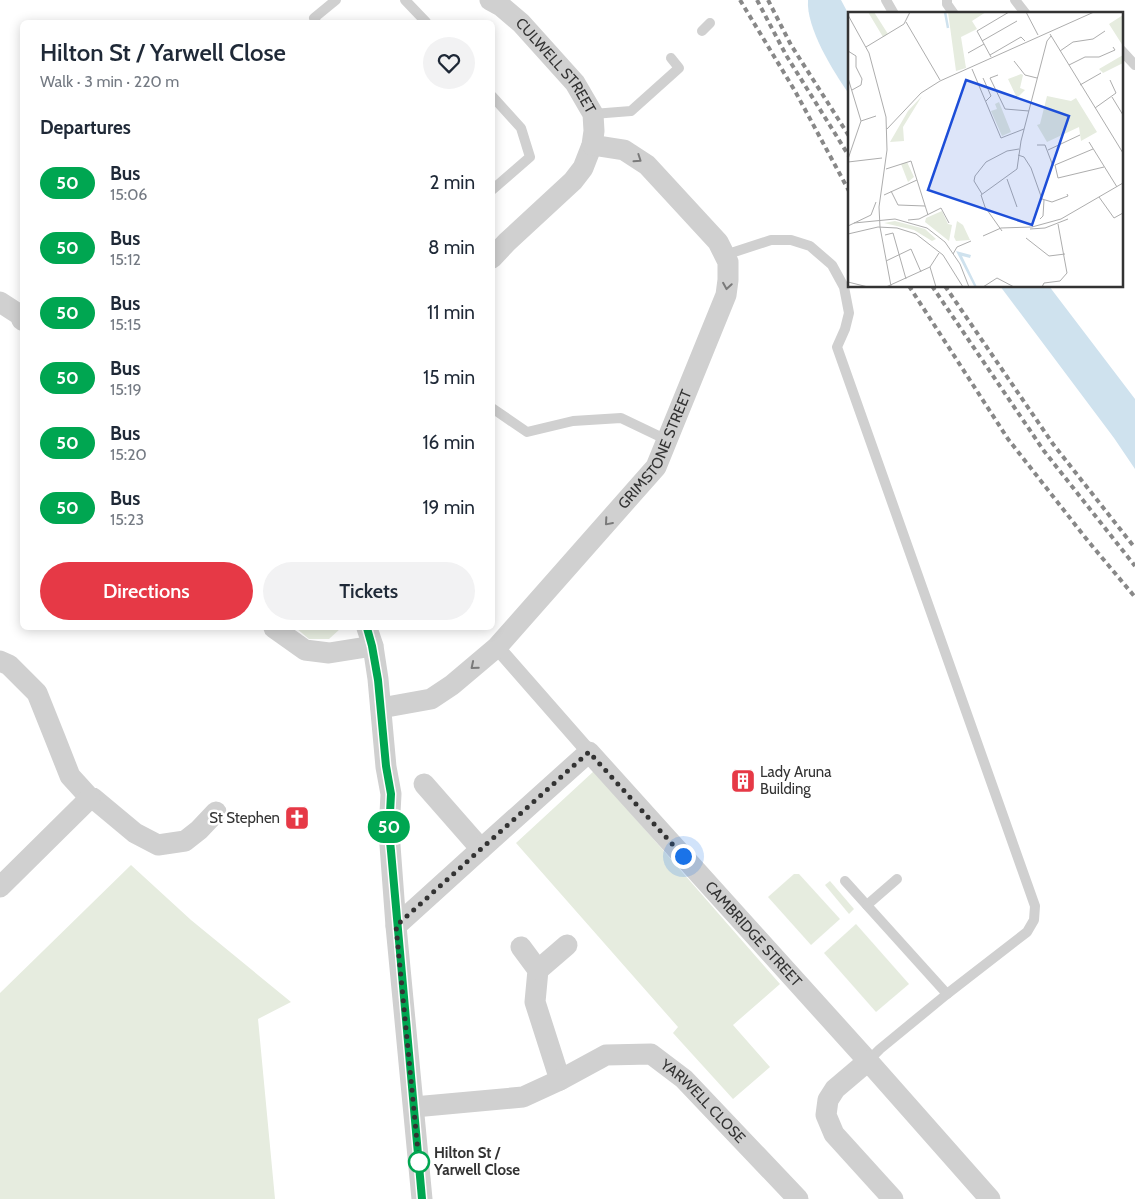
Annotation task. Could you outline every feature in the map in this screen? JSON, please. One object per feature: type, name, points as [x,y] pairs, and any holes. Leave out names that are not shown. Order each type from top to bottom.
[{"type":"street","name":"CULWELL STREET","points":[[490,0],[522,23],[575,83],[593,114],[594,131],[592,145],[583,168],[573,181],[507,242],[495,249]]},
{"type":"street","name":"GRIMSTONE STREET","points":[[381,708],[431,699],[452,685],[497,648],[656,467],[726,295],[728,262],[718,242],[647,165],[624,150],[592,145]]},
{"type":"street","points":[[0,302],[20,316]]},
{"type":"street","points":[[277,630],[305,650],[329,653],[370,637],[378,680],[386,766],[391,794],[389,832],[396,926],[422,1199]]},
{"type":"street","name":"CAMBRIDGE STREET","points":[[497,648],[990,1199]]},
{"type":"street","points":[[0,661],[8,665],[37,693],[70,776],[90,798],[93,798],[135,833],[158,845],[185,841],[199,830],[216,812]]},
{"type":"street","points":[[396,926],[589,752]]},
{"type":"street","points":[[424,784],[481,849]]},
{"type":"street","points":[[0,886],[90,798]]},
{"type":"street","points":[[538,970],[567,945]]},
{"type":"street","points":[[521,948],[538,970],[536,1002],[560,1080]]},
{"type":"street","name":"YARWELL CLOSE","points":[[414,1108],[523,1097],[560,1080],[606,1055],[651,1054],[684,1079],[798,1199]]},
{"type":"street","points":[[868,1061],[835,1089],[828,1100],[826,1115],[834,1134],[893,1199]]},
{"type":"lane","points":[[315,20],[314,18],[336,0]]},
{"type":"lane","points":[[405,0],[424,20]]},
{"type":"lane","points":[[886,0],[893,12]]},
{"type":"lane","points":[[947,0],[947,4],[953,12]]},
{"type":"lane","points":[[1015,0],[1024,12]]},
{"type":"lane","points":[[702,31],[710,23]]},
{"type":"lane","points":[[1122,51],[1135,66]]},
{"type":"lane","points":[[593,114],[631,110],[679,68],[672,58]]},
{"type":"lane","points":[[495,99],[521,128],[530,157],[495,187]]},
{"type":"lane","points":[[725,255],[771,240],[791,240],[810,246],[832,265],[844,287],[849,313],[845,329],[836,347],[1035,906],[1034,920],[1027,932],[947,994],[868,1061]]},
{"type":"lane","points":[[495,410],[527,432],[573,421],[621,418],[666,440]]},
{"type":"lane","points":[[867,905],[897,879]]},
{"type":"lane","points":[[845,881],[947,994]]},
{"type":"shaded area","points":[[298,630],[339,630],[329,639],[309,639]]},
{"type":"shaded area","points":[[594,771],[780,984],[733,1025],[770,1067],[733,1099],[673,1033],[678,1027],[516,843]]},
{"type":"shaded area","points":[[131,865],[191,920],[291,1002],[258,1019],[275,1199],[0,1199],[0,993]]},
{"type":"shaded area","points":[[794,874],[799,874],[840,919],[811,945],[768,897]]},
{"type":"shaded area","points":[[830,881],[854,909],[849,914],[825,885]]},
{"type":"shaded area","points":[[856,924],[909,984],[876,1012],[824,953]]},
{"type":"water","points":[[808,0],[841,0],[848,13],[848,92],[828,62],[811,23]]},
{"type":"water","points":[[1002,288],[1051,288],[1135,399],[1135,469],[1114,438]]},
{"type":"railway","points":[[740,0],[795,91],[848,189]]},
{"type":"railway","points":[[757,0],[786,55],[848,154]]},
{"type":"railway","points":[[768,0],[791,45],[848,134]]},
{"type":"railway","points":[[910,288],[1008,439],[1088,541],[1135,597]]},
{"type":"railway","points":[[933,288],[1044,451],[1135,566]]},
{"type":"railway","points":[[946,288],[1053,444],[1135,548]]},
{"type":"bus line","name":"50","points":[[368,630],[378,680],[386,766],[391,794],[389,832],[396,926],[422,1199]]},
{"type":"place","name":"Lady Aruna Building","points":[[743,781]]},
{"type":"place","name":"St Stephen","points":[[297,818]]},
{"type":"place","name":"Hilton St / Yarwell Close","points":[[419,1162]]},
{"type":"route","points":[[419,1162],[396,926],[589,752],[683,856]]}]
